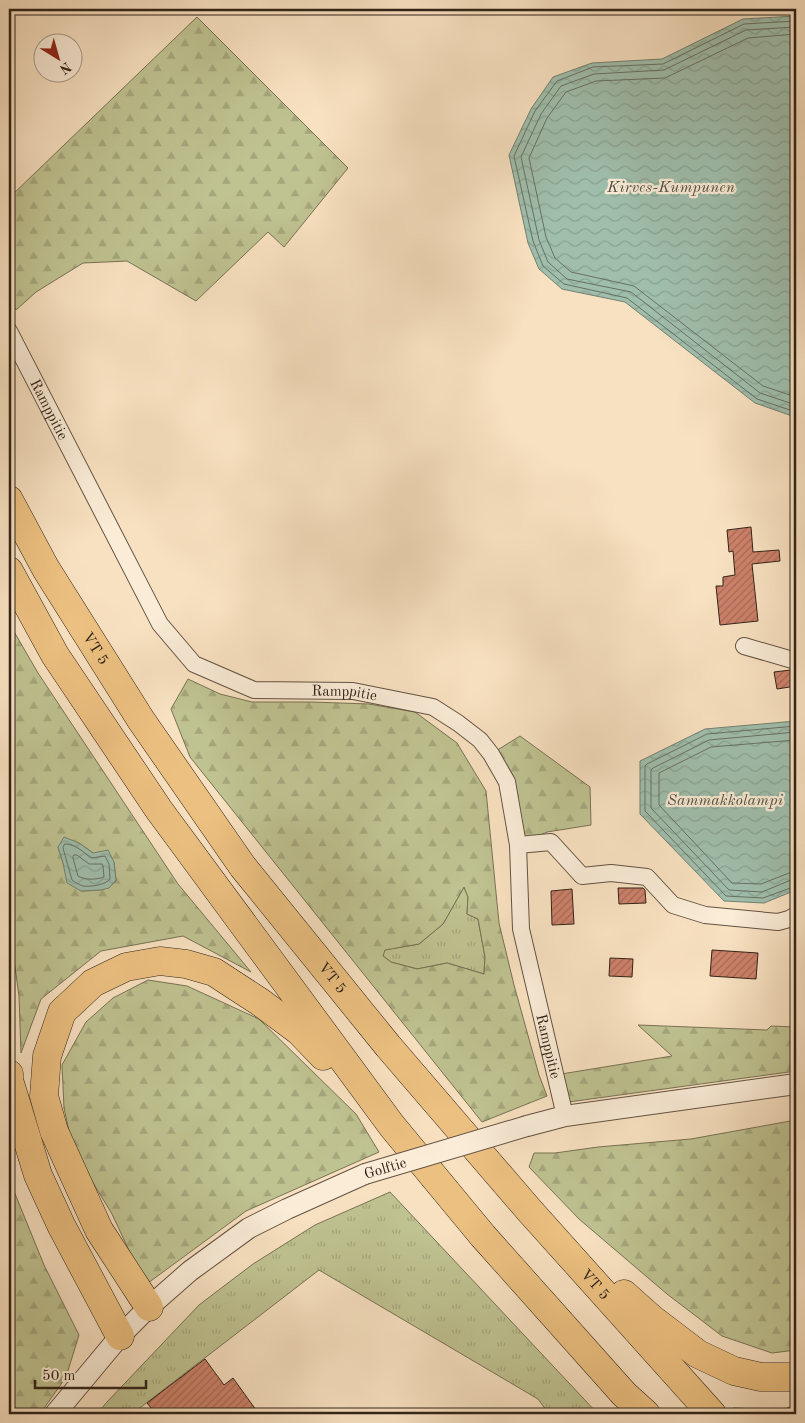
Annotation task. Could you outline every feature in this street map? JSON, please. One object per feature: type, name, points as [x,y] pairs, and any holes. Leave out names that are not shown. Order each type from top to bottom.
[{"type":"highway","name":"VT 5","points":[[9,500],[46,568],[136,712],[243,867],[388,1046],[528,1210],[712,1414]]},
{"type":"highway","points":[[9,571],[54,655],[159,810],[392,1126],[483,1236],[624,1394],[646,1414]]},
{"type":"highway","points":[[149,1307],[99,1230],[54,1131],[44,1096],[47,1056],[62,1012],[93,983],[126,967],[160,961],[186,964],[214,972],[260,1002],[299,1032],[392,1126]]},
{"type":"highway","points":[[9,1074],[9,1080],[38,1175],[61,1225],[120,1336]]},
{"type":"highway","points":[[528,1210],[652,1319],[698,1354],[734,1371],[762,1376],[796,1376]]},
{"type":"street","name":"Ramppitie","points":[[9,331],[160,624],[194,664],[254,690],[354,691],[433,707],[480,740],[491,754],[507,782],[518,845],[521,929],[565,1116]]},
{"type":"street","points":[[744,646],[796,661]]},
{"type":"street","points":[[518,845],[551,842],[582,876],[611,873],[647,877],[673,905],[705,915],[778,922],[796,915]]},
{"type":"street","name":"Golftie","points":[[56,1414],[120,1336],[149,1307],[190,1272],[249,1228],[365,1174],[565,1116],[796,1084]]},
{"type":"green space","points":[[197,17],[348,168],[284,247],[268,232],[196,301],[127,261],[83,263],[36,292],[16,310],[9,298],[9,198]]},
{"type":"green space","points":[[9,623],[38,673],[178,884],[251,972],[183,936],[101,951],[41,999],[21,1053],[19,996],[9,923]],"holes":[[[79,843],[93,853],[114,862],[116,881],[104,889],[81,891],[63,863],[58,847]]]},
{"type":"green space","points":[[188,679],[220,694],[252,702],[369,704],[415,712],[457,743],[486,791],[499,923],[514,985],[539,1075],[547,1096],[482,1122],[190,757],[171,709]],"holes":[[[464,887],[468,897],[467,914],[478,919],[485,957],[484,974],[447,963],[417,969],[391,962],[383,956],[385,950],[419,944],[443,924]]]},
{"type":"green space","points":[[520,736],[590,787],[591,825],[547,832],[518,845],[491,754]]},
{"type":"green space","points":[[464,887],[468,897],[467,914],[478,919],[485,957],[484,974],[447,963],[417,969],[391,962],[383,956],[384,950],[419,944],[443,924]]},
{"type":"green space","points":[[148,980],[187,986],[259,1019],[356,1114],[379,1152],[246,1211],[148,1283],[133,1259],[112,1214],[92,1181],[71,1140],[64,1108],[62,1065],[86,1022],[113,998]]},
{"type":"green space","points":[[638,1025],[767,1030],[771,1026],[796,1027],[796,1071],[561,1103],[555,1075],[672,1056]]},
{"type":"green space","points":[[796,1120],[796,1350],[772,1353],[722,1336],[667,1294],[579,1219],[529,1167],[534,1153],[555,1153],[598,1147],[691,1139]]},
{"type":"green space","points":[[9,1179],[44,1265],[79,1335],[66,1377],[40,1414],[9,1414]]},
{"type":"green space","points":[[390,1192],[598,1414],[549,1414],[538,1399],[319,1270],[132,1414],[97,1414],[199,1305],[253,1264],[315,1225]]},
{"type":"green space","points":[[796,1404],[796,1414],[740,1414],[733,1408],[783,1410]]},
{"type":"water","name":"Kirves-Kumpunen","points":[[796,16],[795,417],[755,403],[625,302],[562,289],[539,269],[528,243],[509,155],[531,109],[553,77],[592,63],[662,59],[743,19]]},
{"type":"water","name":"Sammakkolampi","points":[[796,721],[796,890],[764,903],[724,901],[640,814],[640,761],[705,729]]},
{"type":"water","points":[[64,837],[79,843],[93,853],[108,850],[114,862],[116,880],[109,888],[81,891],[67,883],[58,847]]},
{"type":"building","points":[[751,527],[753,552],[779,550],[780,561],[752,564],[758,621],[720,625],[716,586],[723,586],[723,577],[735,575],[733,551],[729,552],[727,530]]},
{"type":"building","points":[[796,671],[796,686],[777,689],[774,672]]},
{"type":"building","points":[[618,888],[643,888],[645,890],[646,903],[619,904]]},
{"type":"building","points":[[572,889],[574,924],[552,925],[551,891]]},
{"type":"building","points":[[712,950],[758,953],[756,979],[710,976]]},
{"type":"building","points":[[610,958],[633,959],[632,977],[609,976]]},
{"type":"building","points":[[205,1359],[224,1385],[233,1378],[259,1414],[156,1414],[147,1403]]}]
